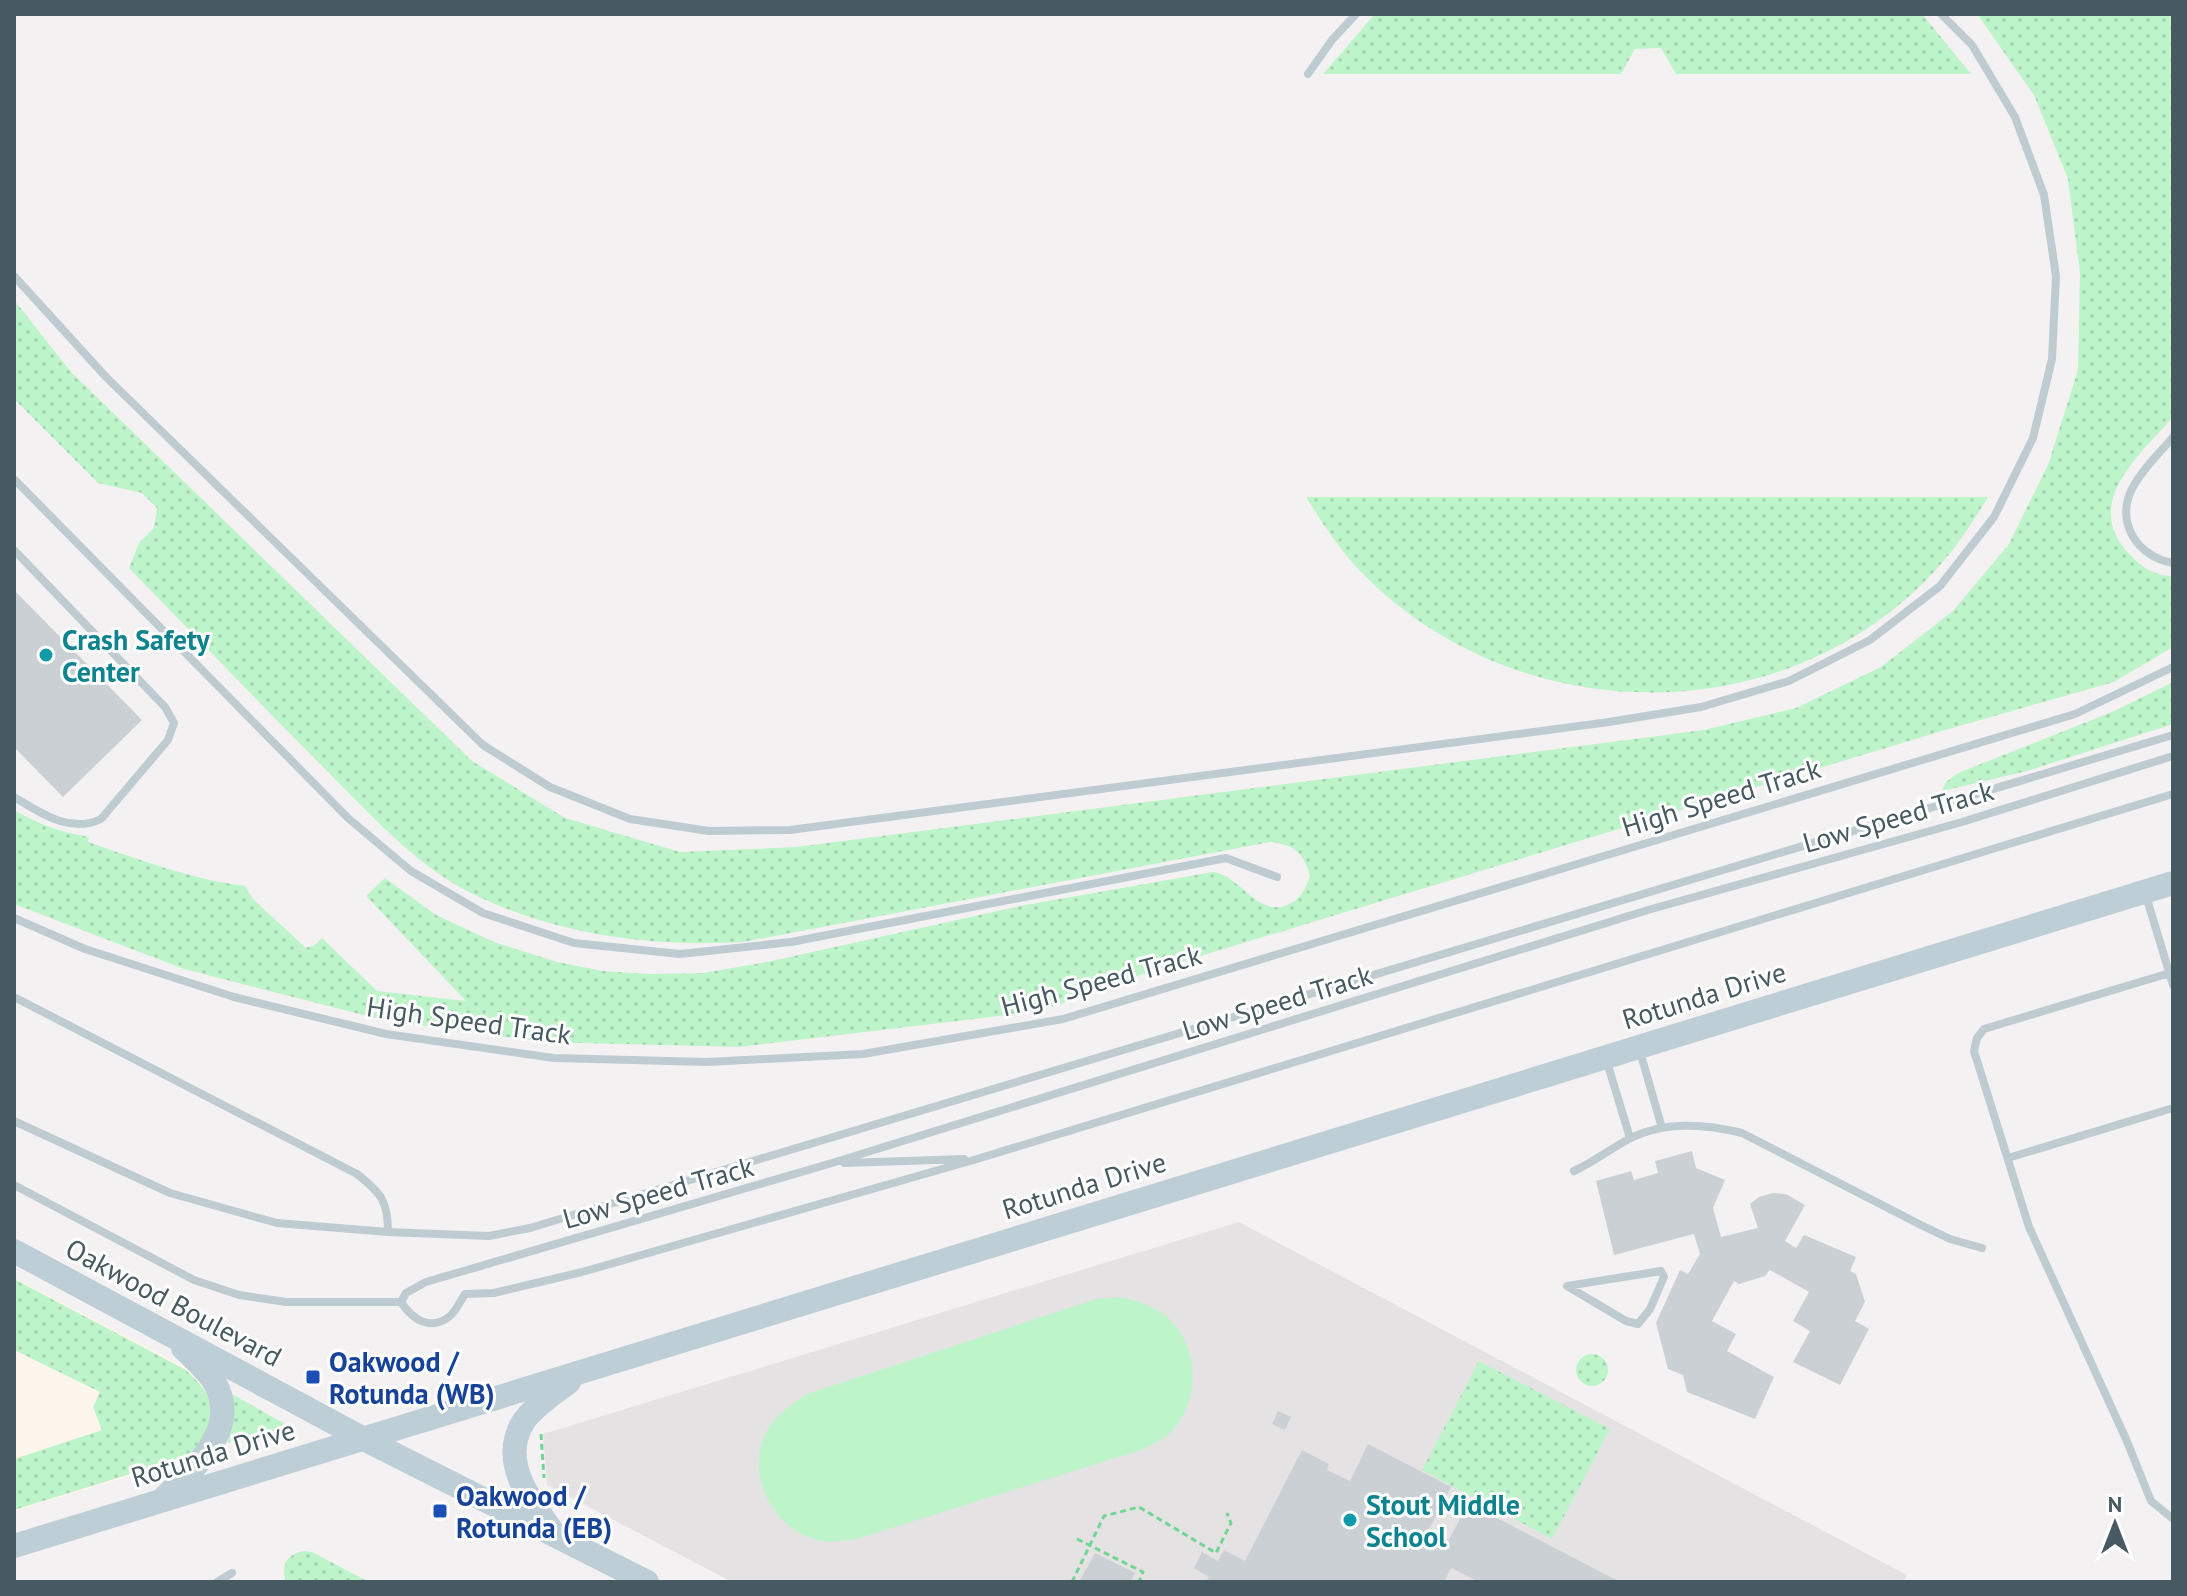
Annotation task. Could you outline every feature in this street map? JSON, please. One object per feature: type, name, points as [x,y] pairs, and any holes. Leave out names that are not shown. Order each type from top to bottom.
[{"type":"main road","name":"Rotunda Drive","points":[[14,1546],[2173,883]]},
{"type":"main road","name":"Oakwood Boulevard","points":[[14,1251],[364,1439],[647,1582]]},
{"type":"main road","points":[[162,1500],[206,1456],[217,1439],[222,1409],[214,1381],[164,1330]]},
{"type":"main road","points":[[556,1536],[525,1495],[517,1472],[517,1441],[522,1423],[584,1371]]},
{"type":"lane","points":[[1308,74],[1332,40],[1356,14]]},
{"type":"lane","points":[[14,276],[106,377],[483,745],[550,787],[630,819],[709,831],[790,830],[1609,722],[1701,707],[1789,681],[1870,640],[1940,586],[1994,517],[2033,438],[2052,359],[2056,276],[2044,195],[2015,117],[1972,45],[1941,14]]},
{"type":"lane","points":[[2173,437],[2131,489],[2126,508],[2129,529],[2139,548],[2159,561],[2173,563]]},
{"type":"lane","points":[[14,479],[348,818],[411,871],[483,913],[574,943],[680,954],[791,942],[1226,858],[1277,877]]},
{"type":"lane","points":[[14,550],[165,707],[174,723],[168,740],[101,819],[88,826],[73,826],[41,814],[14,797]]},
{"type":"lane","name":"High Speed Track","points":[[14,918],[85,949],[234,997],[386,1034],[554,1058],[707,1062],[863,1054],[1063,1019],[2075,714],[2173,667]]},
{"type":"lane","name":"Low Speed Track","points":[[14,1121],[170,1193],[277,1223],[489,1236],[530,1228],[2173,735]]},
{"type":"lane","name":"Low Speed Track","points":[[401,1302],[406,1293],[426,1282],[832,1163],[1648,910],[1962,822],[2173,756]]},
{"type":"lane","points":[[14,1185],[194,1280],[239,1295],[286,1302],[401,1302],[409,1316],[419,1323],[434,1322],[450,1317],[465,1294],[494,1293],[582,1272],[977,1159],[2173,794]]},
{"type":"lane","points":[[2145,891],[2173,985]]},
{"type":"lane","points":[[2171,972],[1984,1029],[1977,1038],[1974,1051],[2029,1227],[2151,1501],[2173,1519]]},
{"type":"lane","points":[[14,997],[357,1174],[375,1188],[388,1210],[388,1232]]},
{"type":"lane","points":[[1639,1047],[1662,1128]]},
{"type":"lane","points":[[1605,1057],[1630,1138]]},
{"type":"lane","points":[[2008,1158],[2173,1108]]},
{"type":"lane","points":[[1574,1171],[1630,1138],[1662,1128],[1716,1127],[1742,1133],[1950,1239],[1982,1248]]},
{"type":"lane","points":[[832,1163],[977,1159]]},
{"type":"lane","points":[[1661,1271],[1664,1277],[1650,1309],[1638,1324],[1626,1321],[1567,1286],[1661,1271]]},
{"type":"lane","points":[[217,1582],[232,1573]]},
{"type":"path","points":[[541,1434],[545,1486]]},
{"type":"path","points":[[1072,1582],[1104,1516],[1139,1507],[1216,1553],[1231,1523],[1227,1513]]},
{"type":"path","points":[[1077,1539],[1143,1572],[1139,1582]]},
{"type":"shaded area","points":[[1239,1222],[1907,1575],[1903,1582],[732,1582],[547,1485],[543,1434]]},
{"type":"shaded area","points":[[14,1278],[185,1367],[199,1380],[214,1409],[195,1456],[14,1511]]},
{"type":"green space","points":[[1375,14],[1922,14],[1971,74],[1676,74],[1661,48],[1635,49],[1621,74],[1323,74]]},
{"type":"green space","points":[[1977,14],[2173,14],[2173,417],[2145,447],[2120,481],[2113,499],[2111,517],[2116,536],[2135,560],[2154,573],[2173,576],[2173,647],[2114,682],[1945,730],[1151,971],[1041,1011],[739,1047],[543,1042],[387,1021],[184,969],[14,904],[14,810],[41,824],[89,837],[88,842],[146,862],[205,879],[245,886],[253,899],[306,948],[322,938],[377,991],[466,1001],[366,896],[385,878],[436,915],[494,942],[557,962],[603,971],[648,974],[703,973],[767,962],[1020,906],[1213,872],[1232,880],[1258,901],[1276,907],[1292,903],[1299,897],[1310,876],[1305,861],[1297,851],[1270,842],[743,942],[709,943],[607,936],[541,921],[477,896],[437,872],[383,827],[129,568],[139,543],[154,528],[157,508],[142,493],[98,483],[14,399],[14,300],[71,372],[472,761],[565,818],[680,852],[796,847],[1704,730],[1796,708],[1881,667],[1953,611],[2009,544],[2048,465],[2078,370],[2080,273],[2068,179],[2034,95]]},
{"type":"green space","points":[[1306,497],[1988,497],[1962,538],[1931,575],[1870,627],[1801,663],[1727,685],[1651,692],[1574,685],[1500,664],[1430,628],[1359,570],[1334,540]]},
{"type":"green space","points":[[2173,682],[2173,724],[2027,771],[1942,791],[1946,782],[1958,773],[2112,712]]},
{"type":"green space","points":[[14,1279],[186,1370],[205,1392],[212,1410],[208,1429],[195,1454],[14,1510],[14,1459],[102,1430],[93,1407],[100,1392],[14,1350]]},
{"type":"green space","points":[[1120,1297],[1144,1304],[1166,1316],[1186,1342],[1191,1358],[1193,1375],[1187,1407],[1179,1422],[1159,1441],[1141,1450],[853,1540],[826,1542],[806,1536],[779,1516],[769,1502],[759,1470],[759,1453],[764,1437],[777,1417],[807,1394],[1096,1299]]},
{"type":"green space","points":[[1592,1354],[1604,1358],[1608,1370],[1604,1382],[1592,1386],[1580,1382],[1576,1370],[1580,1358]]},
{"type":"green space","points":[[1479,1361],[1610,1429],[1552,1539],[1422,1470]]},
{"type":"green space","points":[[232,1394],[285,1424],[284,1428],[228,1443]]},
{"type":"green space","points":[[305,1551],[369,1582],[286,1582],[286,1561],[294,1554]]},
{"type":"building","name":"Crash Safety Center","points":[[14,590],[142,720],[63,797],[14,747]]},
{"type":"building","points":[[1692,1151],[1696,1168],[1725,1180],[1713,1208],[1721,1237],[1758,1228],[1750,1204],[1759,1197],[1773,1193],[1786,1194],[1805,1205],[1785,1241],[1796,1248],[1804,1235],[1856,1257],[1850,1271],[1856,1274],[1865,1302],[1855,1321],[1869,1329],[1840,1385],[1793,1362],[1810,1331],[1793,1321],[1809,1292],[1770,1270],[1765,1276],[1739,1284],[1734,1281],[1712,1321],[1736,1334],[1727,1351],[1774,1377],[1755,1419],[1687,1392],[1683,1375],[1668,1369],[1656,1323],[1680,1270],[1688,1274],[1700,1254],[1694,1234],[1614,1255],[1596,1181],[1631,1171],[1634,1180],[1658,1173],[1655,1161]]},
{"type":"building","points":[[1278,1411],[1291,1417],[1285,1430],[1272,1424]]},
{"type":"building","name":"Stout Middle School","points":[[1368,1444],[1451,1487],[1429,1529],[1449,1540],[1468,1503],[1620,1582],[1479,1582],[1451,1568],[1444,1582],[1206,1582],[1209,1577],[1194,1568],[1202,1552],[1218,1561],[1224,1550],[1245,1561],[1302,1450],[1329,1464],[1327,1470],[1350,1481]]},
{"type":"building","points":[[1095,1553],[1135,1573],[1131,1582],[1079,1582]]},
{"type":"place","name":"Crash Safety Center","points":[[46,655]]},
{"type":"place","name":"Oakwood / Rotunda (WB)","points":[[313,1377]]},
{"type":"place","name":"Oakwood / Rotunda (EB)","points":[[440,1511]]},
{"type":"place","name":"Stout Middle School","points":[[1350,1520]]}]
